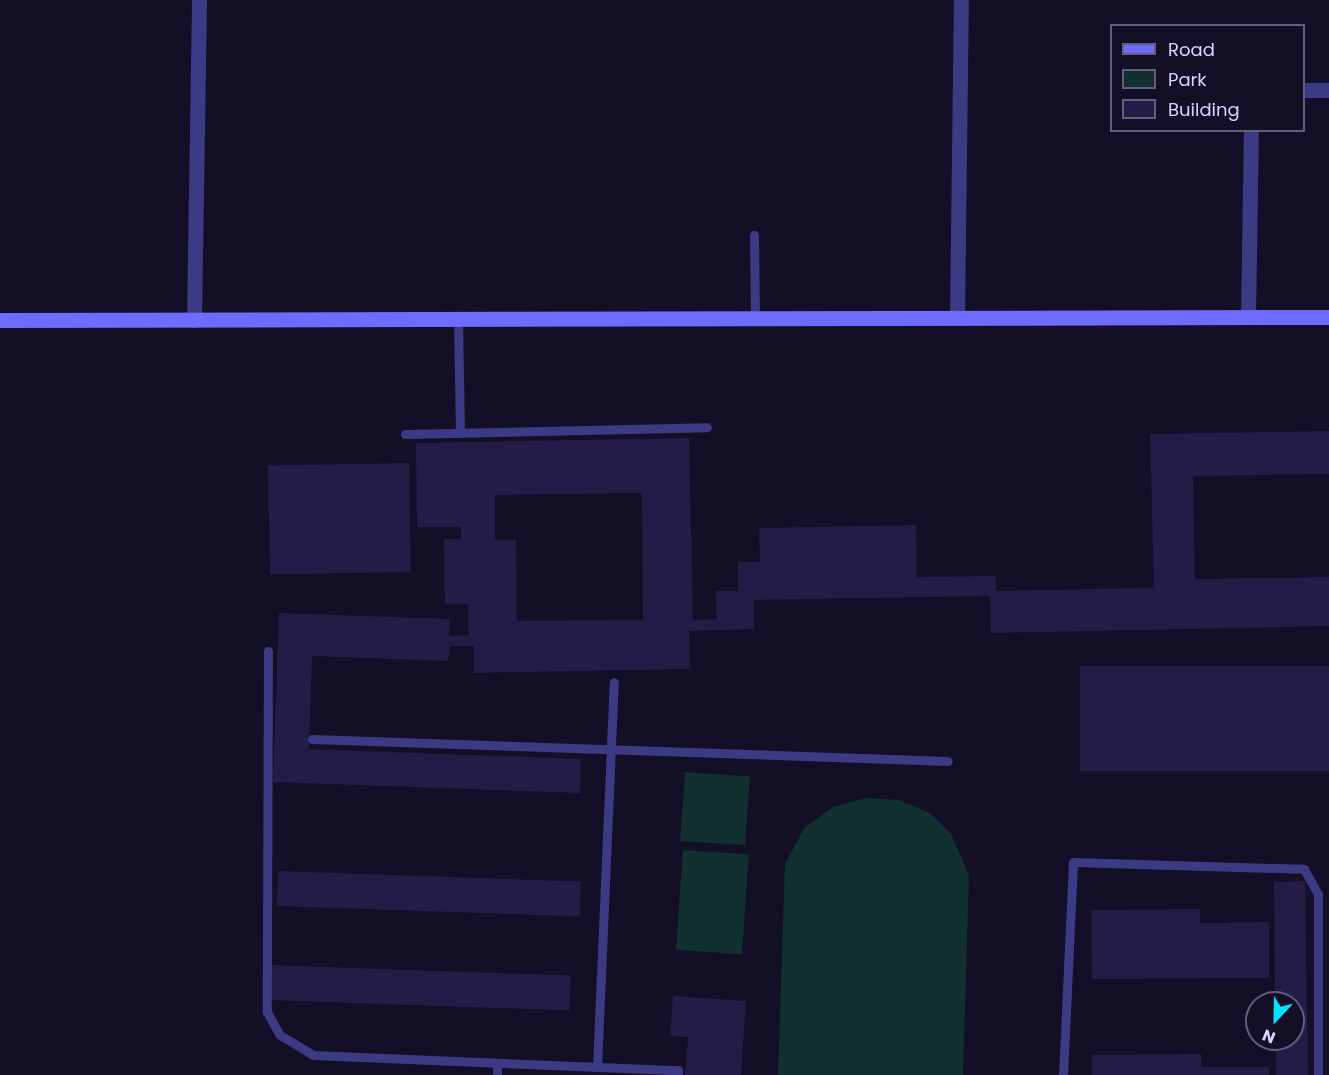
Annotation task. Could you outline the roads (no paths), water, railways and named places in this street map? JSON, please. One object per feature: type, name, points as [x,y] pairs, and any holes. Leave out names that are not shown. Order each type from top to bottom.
[{"type":"street","points":[[194,320],[199,0]]},
{"type":"street","points":[[957,318],[962,0]]},
{"type":"street","points":[[1305,90],[1329,90]]},
{"type":"street","points":[[1248,317],[1251,132]]},
{"type":"street","points":[[0,320],[1329,317]]},
{"type":"lane","points":[[754,235],[755,318]]},
{"type":"lane","points":[[458,319],[460,432]]},
{"type":"lane","points":[[405,434],[707,428]]},
{"type":"lane","points":[[268,651],[271,738],[267,1012],[272,1024],[291,1044],[313,1055],[678,1070],[678,1075]]},
{"type":"lane","points":[[597,1066],[614,682]]},
{"type":"lane","points":[[312,739],[948,761]]},
{"type":"lane","points":[[1063,1075],[1073,862],[1304,868],[1318,894],[1318,1075]]},
{"type":"lane","points":[[497,1063],[497,1075]]}]
